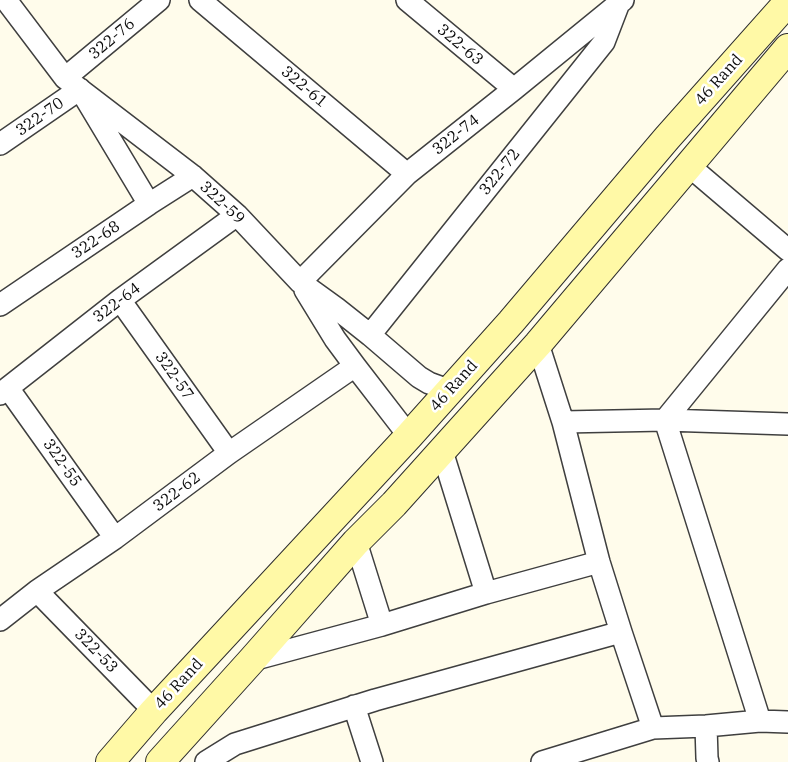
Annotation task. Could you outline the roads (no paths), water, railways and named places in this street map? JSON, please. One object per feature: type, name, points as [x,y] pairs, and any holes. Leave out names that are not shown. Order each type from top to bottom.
[{"type":"main road","name":"46 Rand","points":[[110,762],[154,711],[451,389],[788,2]]},
{"type":"main road","name":"46 Rand","points":[[160,762],[356,542],[394,504],[538,344],[788,48]]},
{"type":"street","name":"322-59","points":[[6,0],[72,84],[193,176],[237,215],[300,282],[336,308],[420,377],[429,383],[451,389]]},
{"type":"street","name":"322-76","points":[[72,84],[159,0]]},
{"type":"street","name":"322-61","points":[[200,0],[407,174]]},
{"type":"street","name":"322-63","points":[[406,0],[514,89]]},
{"type":"street","name":"322-74","points":[[300,282],[407,174],[514,89],[619,1]]},
{"type":"street","name":"322-72","points":[[370,335],[604,42],[619,1]]},
{"type":"street","name":"322-70","points":[[0,144],[72,84]]},
{"type":"street","points":[[72,84],[149,204]]},
{"type":"street","points":[[688,165],[788,250]]},
{"type":"street","name":"322-68","points":[[0,305],[193,176]]},
{"type":"street","name":"322-64","points":[[4,391],[120,300],[237,215]]},
{"type":"street","points":[[665,420],[788,269]]},
{"type":"street","points":[[300,282],[335,339],[409,436]]},
{"type":"street","name":"322-57","points":[[120,300],[229,453]]},
{"type":"street","points":[[538,344],[563,422],[598,562],[653,728]]},
{"type":"street","name":"322-62","points":[[0,620],[37,591],[115,538],[229,453],[355,366]]},
{"type":"street","name":"322-55","points":[[4,391],[115,538]]},
{"type":"street","points":[[563,422],[665,420],[787,427]]},
{"type":"street","points":[[665,420],[760,721]]},
{"type":"street","points":[[442,451],[486,593]]},
{"type":"street","points":[[356,542],[382,625]]},
{"type":"street","points":[[252,660],[382,625],[486,593],[598,562]]},
{"type":"street","name":"322-53","points":[[37,591],[154,711]]},
{"type":"street","points":[[206,762],[235,744],[354,706],[621,632]]},
{"type":"street","points":[[354,706],[372,762]]},
{"type":"street","points":[[542,762],[653,728],[760,721],[788,722]]},
{"type":"street","points":[[706,726],[707,761]]},
{"type":"street","points":[[599,762],[611,740]]}]
